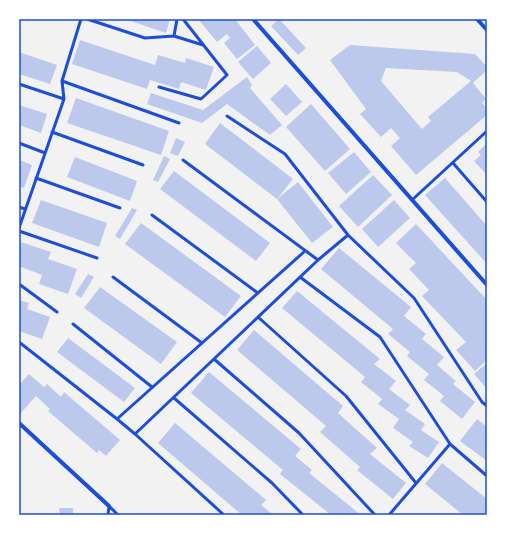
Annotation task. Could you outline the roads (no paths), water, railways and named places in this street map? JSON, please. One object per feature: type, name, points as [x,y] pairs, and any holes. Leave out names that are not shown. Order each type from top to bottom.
[{"type":"street","points":[[252,19],[487,285]]},
{"type":"street","points":[[478,19],[487,30]]},
{"type":"street","points":[[19,423],[108,506]]},
{"type":"lane","points":[[81,19],[62,81],[64,99],[19,229],[97,258]]},
{"type":"lane","points":[[87,19],[145,38],[174,36],[203,45]]},
{"type":"lane","points":[[174,36],[177,19]]},
{"type":"lane","points":[[159,87],[201,99],[227,75],[183,19]]},
{"type":"lane","points":[[62,81],[179,122]]},
{"type":"lane","points":[[19,84],[64,99]]},
{"type":"lane","points":[[227,116],[285,154],[348,235],[414,298],[482,402],[487,406]]},
{"type":"lane","points":[[412,200],[487,131]]},
{"type":"lane","points":[[52,132],[143,165]]},
{"type":"lane","points":[[19,143],[45,153]]},
{"type":"lane","points":[[183,160],[305,252],[318,260]]},
{"type":"lane","points":[[453,163],[487,202]]},
{"type":"lane","points":[[36,178],[120,208]]},
{"type":"lane","points":[[19,207],[26,209]]},
{"type":"lane","points":[[152,215],[258,293]]},
{"type":"lane","points":[[135,434],[318,260],[348,235]]},
{"type":"lane","points":[[117,419],[305,252]]},
{"type":"lane","points":[[112,277],[202,343]]},
{"type":"lane","points":[[300,277],[380,337],[450,444],[487,476]]},
{"type":"lane","points":[[19,284],[57,312]]},
{"type":"lane","points":[[258,317],[346,396],[416,483]]},
{"type":"lane","points":[[73,324],[152,387]]},
{"type":"lane","points":[[19,342],[135,434],[224,515]]},
{"type":"lane","points":[[214,359],[299,434],[375,515]]},
{"type":"lane","points":[[174,398],[272,483],[303,515]]},
{"type":"lane","points":[[389,515],[450,444]]},
{"type":"lane","points":[[108,506],[108,515]]},
{"type":"lane","points":[[108,506],[118,515]]}]
